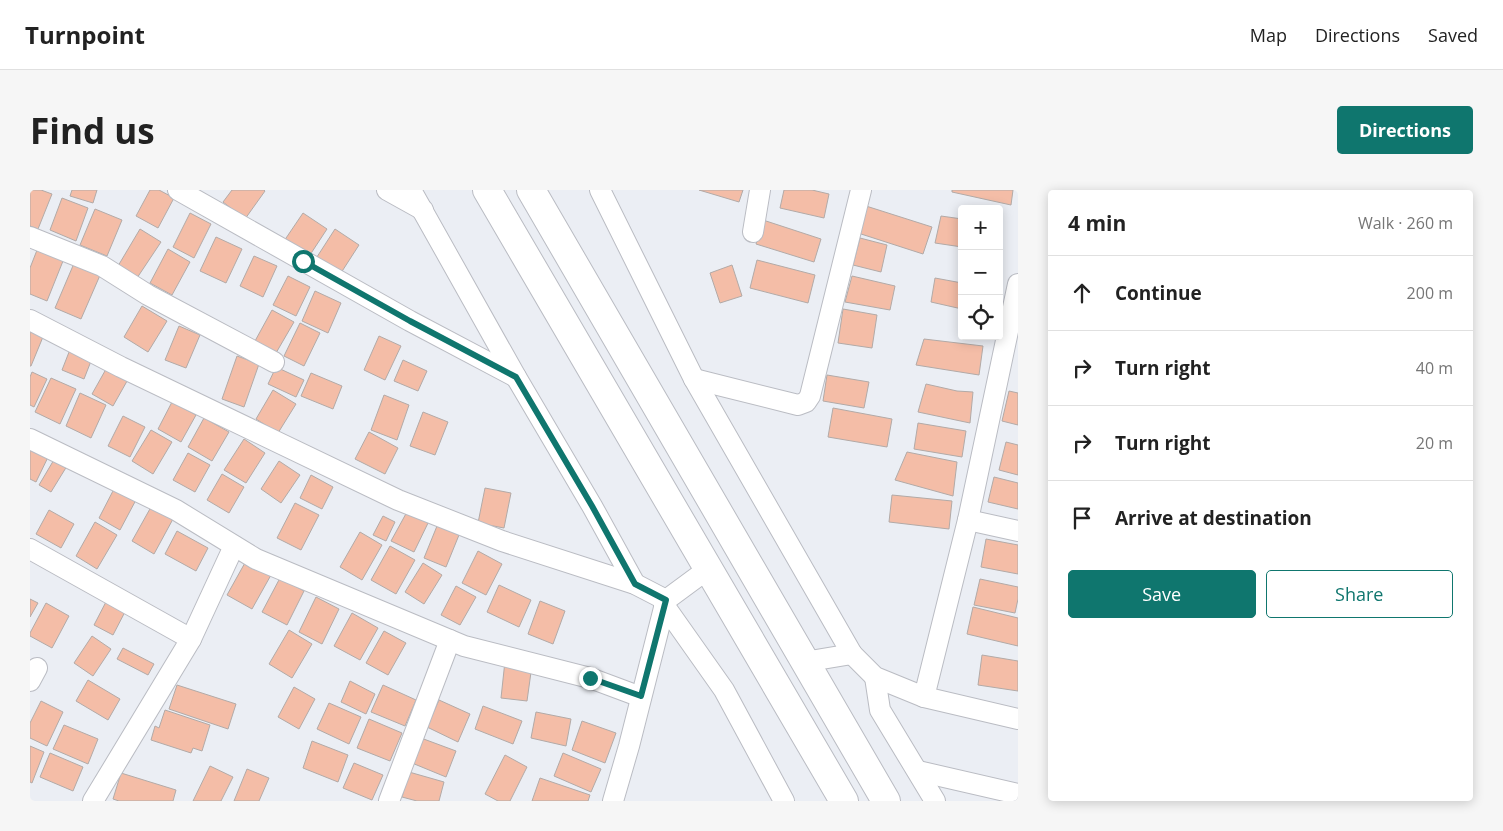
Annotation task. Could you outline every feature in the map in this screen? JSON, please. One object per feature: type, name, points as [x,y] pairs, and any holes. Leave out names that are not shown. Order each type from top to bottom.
[{"type":"highway","points":[[487,190],[844,801]]},
{"type":"highway","points":[[531,190],[886,801]]},
{"type":"street","points":[[178,190],[410,321],[516,377]]},
{"type":"street","points":[[387,190],[423,210]]},
{"type":"street","points":[[411,190],[635,584]]},
{"type":"street","points":[[600,190],[694,379],[852,654],[875,677],[924,697],[1018,719]]},
{"type":"street","points":[[753,232],[760,190]]},
{"type":"street","points":[[694,379],[798,405],[806,402],[810,396],[861,190]]},
{"type":"street","points":[[30,237],[102,266],[148,295],[274,362]]},
{"type":"street","points":[[924,697],[1012,342],[1018,284]]},
{"type":"street","points":[[30,320],[122,367],[398,500],[502,541],[635,584],[665,603],[724,690],[784,801]]},
{"type":"street","points":[[30,439],[176,510],[256,559],[464,646],[590,678],[641,696]]},
{"type":"street","points":[[968,520],[1018,531]]},
{"type":"street","points":[[93,801],[191,639],[234,546]]},
{"type":"street","points":[[30,549],[191,639]]},
{"type":"street","points":[[613,801],[629,746],[665,603],[708,568]]},
{"type":"street","points":[[389,801],[450,640]]},
{"type":"street","points":[[804,662],[852,654]]},
{"type":"street","points":[[875,677],[880,710],[935,801]]},
{"type":"street","points":[[918,772],[1018,794]]},
{"type":"building","points":[[30,190],[41,190],[52,194],[38,229],[30,226]]},
{"type":"building","points":[[72,190],[97,190],[93,203],[70,196]]},
{"type":"building","points":[[150,190],[159,190],[174,198],[158,228],[136,216]]},
{"type":"building","points":[[232,190],[265,191],[245,219],[223,202]]},
{"type":"building","points":[[699,190],[743,190],[739,202]]},
{"type":"building","points":[[784,190],[812,190],[829,194],[824,218],[780,208]]},
{"type":"building","points":[[952,190],[1013,190],[1011,205],[952,192]]},
{"type":"building","points":[[62,198],[88,208],[76,241],[50,230]]},
{"type":"building","points":[[866,206],[932,227],[923,254],[858,233]]},
{"type":"building","points":[[95,209],[122,220],[107,256],[80,245]]},
{"type":"building","points":[[190,213],[211,224],[194,258],[173,247]]},
{"type":"building","points":[[303,213],[327,229],[306,261],[282,244]]},
{"type":"building","points":[[941,216],[958,218],[958,246],[935,243]]},
{"type":"building","points":[[763,220],[821,239],[814,262],[756,244]]},
{"type":"building","points":[[140,229],[161,242],[137,278],[118,266]]},
{"type":"building","points":[[335,229],[359,245],[339,276],[315,260]]},
{"type":"building","points":[[216,237],[242,249],[226,283],[200,271]]},
{"type":"building","points":[[860,238],[887,245],[881,272],[853,265]]},
{"type":"building","points":[[39,245],[65,256],[47,301],[30,294],[30,268]]},
{"type":"building","points":[[168,249],[190,262],[172,295],[150,283]]},
{"type":"building","points":[[254,256],[277,266],[263,297],[240,286]]},
{"type":"building","points":[[757,260],[815,275],[808,303],[750,288]]},
{"type":"building","points":[[75,261],[101,273],[81,319],[55,308]]},
{"type":"building","points":[[732,265],[742,296],[720,303],[710,273]]},
{"type":"building","points":[[288,276],[310,287],[296,316],[273,305]]},
{"type":"building","points":[[852,276],[895,286],[890,310],[845,302]]},
{"type":"building","points":[[935,278],[958,282],[958,308],[931,302]]},
{"type":"building","points":[[315,291],[341,303],[328,333],[302,321]]},
{"type":"building","points":[[142,306],[167,321],[148,352],[124,337]]},
{"type":"building","points":[[843,309],[877,315],[872,348],[838,343]]},
{"type":"building","points":[[272,310],[294,322],[276,353],[255,341]]},
{"type":"building","points":[[300,323],[320,333],[304,366],[284,356]]},
{"type":"building","points":[[30,326],[45,332],[31,366],[30,366]]},
{"type":"building","points":[[179,326],[200,335],[186,368],[165,360]]},
{"type":"building","points":[[379,336],[401,346],[385,380],[364,370]]},
{"type":"building","points":[[924,339],[983,346],[979,375],[916,365]]},
{"type":"building","points":[[71,347],[93,356],[84,379],[62,370]]},
{"type":"building","points":[[237,356],[259,364],[244,407],[222,399]]},
{"type":"building","points":[[403,360],[427,371],[418,391],[394,381]]},
{"type":"building","points":[[110,362],[131,374],[113,406],[92,394]]},
{"type":"building","points":[[276,367],[304,380],[296,397],[268,384]]},
{"type":"building","points":[[32,372],[47,379],[34,407],[30,405],[30,377]]},
{"type":"building","points":[[311,373],[342,386],[333,409],[301,396]]},
{"type":"building","points":[[827,375],[869,382],[864,408],[823,401]]},
{"type":"building","points":[[51,378],[76,389],[60,424],[35,412]]},
{"type":"building","points":[[926,384],[957,391],[973,392],[970,423],[918,412]]},
{"type":"building","points":[[273,390],[296,404],[278,433],[256,419]]},
{"type":"building","points":[[1009,391],[1018,393],[1018,425],[1002,421]]},
{"type":"building","points":[[80,393],[106,405],[91,438],[66,426]]},
{"type":"building","points":[[384,395],[409,405],[397,440],[371,430]]},
{"type":"building","points":[[172,402],[196,415],[181,442],[158,429]]},
{"type":"building","points":[[833,408],[892,419],[887,447],[828,437]]},
{"type":"building","points":[[423,412],[448,422],[435,455],[410,446]]},
{"type":"building","points":[[123,416],[145,427],[130,457],[108,446]]},
{"type":"building","points":[[204,418],[229,432],[212,461],[188,447]]},
{"type":"building","points":[[918,423],[966,431],[962,457],[914,449]]},
{"type":"building","points":[[151,430],[172,442],[153,474],[132,461]]},
{"type":"building","points":[[369,432],[398,448],[385,474],[355,459]]},
{"type":"building","points":[[244,439],[265,453],[246,483],[224,470]]},
{"type":"building","points":[[30,441],[51,451],[36,482],[30,479]]},
{"type":"building","points":[[1006,442],[1018,445],[1018,475],[999,470]]},
{"type":"building","points":[[907,452],[957,462],[953,496],[895,480]]},
{"type":"building","points":[[188,453],[210,465],[195,492],[173,480]]},
{"type":"building","points":[[55,458],[67,466],[51,492],[39,485]]},
{"type":"building","points":[[279,461],[300,475],[281,503],[261,489]]},
{"type":"building","points":[[222,474],[244,487],[229,513],[207,500]]},
{"type":"building","points":[[311,475],[333,487],[322,509],[300,498]]},
{"type":"building","points":[[994,477],[1018,483],[1018,509],[988,502]]},
{"type":"building","points":[[115,487],[137,498],[120,530],[99,518]]},
{"type":"building","points":[[485,488],[511,493],[504,528],[478,523]]},
{"type":"building","points":[[892,495],[952,501],[949,529],[889,522]]},
{"type":"building","points":[[295,503],[319,515],[301,550],[277,538]]},
{"type":"building","points":[[151,507],[173,519],[154,554],[132,541]]},
{"type":"building","points":[[49,510],[74,524],[61,548],[36,534]]},
{"type":"building","points":[[408,510],[429,521],[414,552],[391,541]]},
{"type":"building","points":[[383,516],[395,522],[386,541],[373,535]]},
{"type":"building","points":[[95,522],[117,535],[97,569],[76,556]]},
{"type":"building","points":[[437,526],[459,535],[446,567],[424,558]]},
{"type":"building","points":[[177,531],[208,548],[196,571],[165,554]]},
{"type":"building","points":[[360,532],[382,545],[362,580],[340,567]]},
{"type":"building","points":[[986,539],[1018,545],[1018,574],[981,567]]},
{"type":"building","points":[[390,546],[415,560],[396,594],[371,580]]},
{"type":"building","points":[[478,551],[502,564],[486,595],[462,583]]},
{"type":"building","points":[[246,561],[271,575],[252,609],[227,595]]},
{"type":"building","points":[[423,563],[442,575],[424,604],[405,592]]},
{"type":"building","points":[[280,578],[304,591],[287,625],[262,612]]},
{"type":"building","points":[[980,579],[1018,587],[1015,613],[974,605]]},
{"type":"building","points":[[499,585],[531,600],[519,627],[487,612]]},
{"type":"building","points":[[456,586],[476,597],[460,625],[441,615]]},
{"type":"building","points":[[316,597],[339,609],[322,644],[299,632]]},
{"type":"building","points":[[108,598],[127,608],[113,635],[94,625]]},
{"type":"building","points":[[30,599],[38,603],[30,617]]},
{"type":"building","points":[[540,601],[565,611],[553,644],[528,634]]},
{"type":"building","points":[[46,603],[69,616],[52,648],[30,636]]},
{"type":"building","points":[[973,607],[1018,618],[1018,646],[967,634]]},
{"type":"building","points":[[352,613],[378,628],[360,660],[334,646]]},
{"type":"building","points":[[289,630],[312,644],[292,678],[269,664]]},
{"type":"building","points":[[384,631],[406,643],[388,675],[366,663]]},
{"type":"building","points":[[92,636],[111,649],[93,676],[74,663]]},
{"type":"building","points":[[123,648],[154,664],[148,675],[117,659]]},
{"type":"building","points":[[982,655],[1018,661],[1018,691],[978,685]]},
{"type":"building","points":[[505,661],[532,665],[527,701],[501,698]]},
{"type":"building","points":[[88,680],[120,699],[108,720],[76,701]]},
{"type":"building","points":[[350,681],[375,694],[366,714],[341,702]]},
{"type":"building","points":[[177,685],[236,704],[228,729],[169,709]]},
{"type":"building","points":[[383,685],[416,700],[405,726],[371,712]]},
{"type":"building","points":[[294,687],[315,699],[299,729],[278,717]]},
{"type":"building","points":[[439,700],[470,714],[458,742],[427,727]]},
{"type":"building","points":[[41,701],[63,712],[47,746],[30,738],[30,723]]},
{"type":"building","points":[[329,703],[361,717],[349,744],[317,729]]},
{"type":"building","points":[[483,706],[522,721],[513,744],[475,729]]},
{"type":"building","points":[[165,710],[210,725],[202,751],[193,748],[191,753],[151,740],[155,726],[159,728]]},
{"type":"building","points":[[536,712],[571,719],[566,746],[531,738]]},
{"type":"building","points":[[369,719],[402,733],[390,761],[357,748]]},
{"type":"building","points":[[582,721],[616,733],[605,763],[572,750]]},
{"type":"building","points":[[64,725],[98,739],[88,764],[53,749]]},
{"type":"building","points":[[421,738],[456,751],[446,777],[412,763]]},
{"type":"building","points":[[312,741],[348,755],[338,782],[303,768]]},
{"type":"building","points":[[30,746],[44,752],[32,783],[30,782]]},
{"type":"building","points":[[50,753],[83,767],[73,791],[40,777]]},
{"type":"building","points":[[563,753],[601,769],[591,792],[554,776]]},
{"type":"building","points":[[505,755],[527,767],[510,801],[498,801],[485,794]]},
{"type":"building","points":[[354,763],[383,775],[372,800],[343,788]]},
{"type":"building","points":[[210,766],[233,777],[221,801],[193,801]]},
{"type":"building","points":[[247,769],[269,778],[259,801],[234,801]]},
{"type":"building","points":[[409,772],[444,782],[439,801],[417,801],[402,797]]},
{"type":"building","points":[[121,773],[176,790],[173,801],[119,801],[113,799]]},
{"type":"building","points":[[540,778],[590,795],[588,801],[532,801]]},
{"type":"route","points":[[303,261],[410,321],[516,377],[592,506],[635,584],[666,600],[641,696],[590,678]]}]
